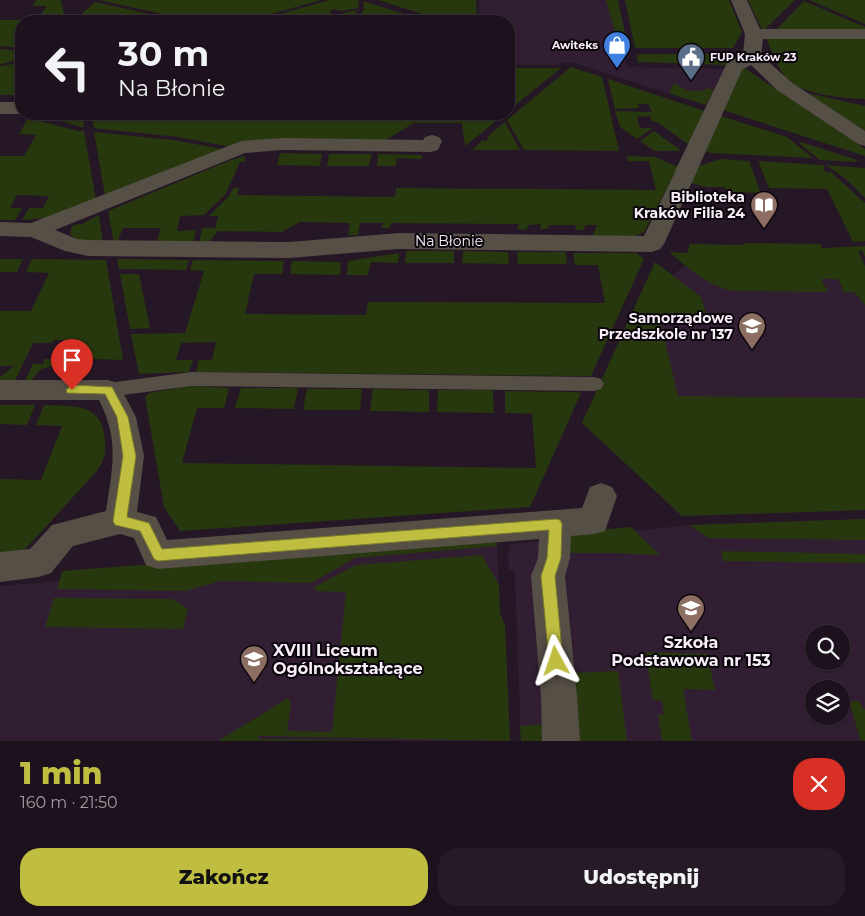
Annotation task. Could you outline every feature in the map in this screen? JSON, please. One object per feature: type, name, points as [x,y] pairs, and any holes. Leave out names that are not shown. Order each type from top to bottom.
[{"type":"street","points":[[739,0],[754,34],[752,56],[784,86],[865,140]]},
{"type":"street","points":[[754,34],[865,34]]},
{"type":"street","name":"Na Błonie","points":[[0,229],[34,230],[73,246],[88,248],[289,250],[400,241],[652,244],[734,67],[752,56]]},
{"type":"street","points":[[0,108],[15,108]]},
{"type":"street","name":"Na Błonie","points":[[34,230],[241,148],[283,144],[431,146],[432,141]]},
{"type":"street","points":[[0,390],[108,390],[122,417],[129,456],[120,521]]},
{"type":"street","points":[[0,567],[39,563],[63,535],[120,521],[145,527],[158,555],[594,521],[601,496]]},
{"type":"street","points":[[556,524],[554,558],[548,576],[561,741]]},
{"type":"lane","points":[[108,390],[191,379],[594,384]]},
{"type":"shaded area","points":[[479,0],[618,0],[627,43],[618,43],[619,48],[622,48],[627,67],[724,69],[706,105],[574,63],[561,63],[561,65],[515,65],[515,15],[480,15]]},
{"type":"shaded area","name":"Samorządowe Przedszkole nr 137","points":[[821,256],[865,305],[865,510],[682,516],[599,438],[672,275],[685,266]]},
{"type":"shaded area","name":"Szkoła Podstawowa nr 153","points":[[865,519],[865,741],[521,741],[515,577],[514,570],[509,570],[507,551],[511,550],[510,544],[689,525]]},
{"type":"shaded area","name":"XVIII Liceum Ogólnokształcące","points":[[497,546],[500,613],[505,625],[510,741],[0,741],[0,586]]},
{"type":"green space","points":[[36,0],[61,0],[64,15],[41,15],[47,6],[33,6]]},
{"type":"green space","points":[[99,0],[321,0],[267,15],[167,15]]},
{"type":"green space","points":[[330,0],[358,0],[359,8],[341,11],[334,9],[329,12],[335,15],[276,15]]},
{"type":"green space","points":[[378,0],[476,0],[477,15],[425,15]]},
{"type":"green space","points":[[606,0],[618,0],[627,43],[618,43]]},
{"type":"green space","points":[[625,0],[729,0],[742,32],[733,48],[635,48]]},
{"type":"green space","points":[[748,0],[795,0],[763,31]]},
{"type":"green space","points":[[809,0],[865,0],[865,24]]},
{"type":"green space","points":[[363,1],[408,15],[360,15],[364,9]]},
{"type":"green space","points":[[804,1],[865,27],[865,32],[774,32]]},
{"type":"green space","points":[[95,2],[154,15],[81,15]]},
{"type":"green space","points":[[358,10],[354,15],[335,15]]},
{"type":"green space","points":[[0,20],[15,20],[15,47],[0,46]]},
{"type":"green space","points":[[865,37],[865,99],[824,95],[803,89],[794,84],[784,76],[766,38]]},
{"type":"green space","points":[[0,49],[15,50],[15,61],[0,64]]},
{"type":"green space","points":[[731,54],[726,65],[638,62],[637,55]]},
{"type":"green space","points":[[15,64],[15,95],[0,95],[0,66]]},
{"type":"green space","points":[[571,67],[602,77],[619,151],[524,150],[507,120],[515,120],[515,113]]},
{"type":"green space","points":[[515,68],[561,68],[515,105]]},
{"type":"green space","points":[[742,69],[746,69],[865,149],[865,156],[723,110]]},
{"type":"green space","points":[[608,79],[705,111],[689,145],[660,124],[651,120],[650,116],[637,117],[640,128],[653,128],[637,139],[620,127],[615,111],[652,112],[648,104],[638,104],[639,108],[615,109]]},
{"type":"green space","points":[[674,83],[691,91],[708,88],[714,90],[706,105],[671,94],[670,91]]},
{"type":"green space","points":[[807,93],[865,106],[865,131]]},
{"type":"green space","points":[[721,116],[787,137],[813,158],[710,153],[705,151]]},
{"type":"green space","points":[[27,120],[36,120],[84,131],[96,200],[46,218],[22,220],[29,208],[43,208],[49,196],[17,195],[10,208],[22,208],[15,220],[0,220],[0,156],[24,156],[36,135],[19,134]]},
{"type":"green space","points":[[58,120],[83,120],[84,128]]},
{"type":"green space","points":[[92,120],[498,120],[465,146],[462,123],[414,123],[382,142],[244,143],[242,141],[235,143],[236,145],[226,146],[178,137],[94,128]]},
{"type":"green space","points":[[505,122],[520,150],[472,150],[483,140],[486,141],[489,138],[487,137]]},
{"type":"green space","points":[[654,131],[680,151],[655,151],[640,141]]},
{"type":"green space","points":[[94,132],[173,140],[222,149],[105,196]]},
{"type":"green space","points":[[801,142],[857,160],[856,162],[820,160],[800,144]]},
{"type":"green space","points":[[280,153],[322,154],[320,166],[277,165]]},
{"type":"green space","points":[[329,154],[372,154],[369,166],[327,166]]},
{"type":"green space","points":[[378,154],[422,155],[422,159],[397,158],[396,166],[377,166]]},
{"type":"green space","points":[[245,156],[245,162],[240,162],[225,195],[204,215],[180,216],[177,231],[196,230],[193,244],[156,243],[161,228],[123,228],[117,243],[114,243],[108,211],[231,160]]},
{"type":"green space","points":[[627,156],[655,157],[678,167],[644,232],[631,238],[592,237],[597,225],[586,225],[583,230],[575,230],[576,225],[550,225],[547,229],[540,229],[541,224],[529,225],[526,230],[517,229],[519,224],[392,223],[389,228],[381,228],[384,223],[360,223],[358,235],[348,235],[350,223],[300,222],[282,232],[218,231],[207,244],[199,244],[202,228],[215,228],[218,216],[209,216],[229,196],[233,188],[239,188],[237,195],[395,197],[396,188],[656,190],[649,161],[628,161]]},
{"type":"green space","points":[[720,159],[749,161],[761,193],[727,192],[725,187],[706,187],[691,183],[699,166]]},
{"type":"green space","points":[[758,161],[822,165],[825,167],[823,169],[827,173],[831,172],[865,203],[865,241],[853,242],[827,189],[769,188]]},
{"type":"green space","points":[[826,165],[865,168],[865,198],[847,180]]},
{"type":"green space","points":[[99,215],[103,243],[81,241],[70,234],[72,226],[80,225]]},
{"type":"green space","points":[[744,243],[821,244],[822,248],[865,246],[865,257],[862,251],[858,251],[865,266],[865,305],[854,292],[844,292],[840,289],[843,289],[838,279],[821,279],[828,292],[735,291],[726,289],[708,282],[669,252],[687,253],[690,244],[745,245]]},
{"type":"green space","points":[[406,251],[454,251],[454,263],[405,263]]},
{"type":"green space","points":[[463,251],[508,252],[509,264],[462,263]]},
{"type":"green space","points":[[517,252],[566,252],[567,264],[518,264]]},
{"type":"green space","points":[[399,253],[398,263],[371,262],[368,275],[347,275],[348,261]]},
{"type":"green space","points":[[573,253],[636,253],[644,259],[591,376],[196,372],[199,360],[212,360],[216,342],[181,343],[176,360],[193,360],[189,372],[139,374],[131,334],[185,333],[204,271],[190,270],[193,260],[284,261],[282,274],[254,274],[245,314],[366,315],[368,302],[605,303],[598,265],[575,265]]},
{"type":"green space","points":[[0,259],[23,259],[17,272],[0,272]]},
{"type":"green space","points":[[32,259],[106,260],[123,360],[69,358],[57,365],[41,369],[29,383],[24,383],[33,364],[43,364],[45,359],[62,359],[70,340],[54,340],[52,343],[33,343],[14,383],[0,382],[0,377],[14,366],[0,366],[0,311],[31,311],[49,273],[26,272]]},
{"type":"green space","points":[[117,259],[189,260],[186,270],[119,269]]},
{"type":"green space","points":[[292,261],[341,262],[340,275],[290,274]]},
{"type":"green space","points":[[655,262],[701,297],[707,316],[659,316],[678,396],[865,398],[865,510],[682,516],[582,423]]},
{"type":"green space","points":[[120,274],[139,274],[150,328],[130,329]]},
{"type":"green space","points":[[190,386],[229,388],[224,408],[197,408],[182,463],[536,468],[532,414],[505,413],[505,391],[581,393],[530,507],[180,531],[164,507],[145,397],[149,393]]},
{"type":"green space","points":[[241,388],[298,388],[294,409],[235,408]]},
{"type":"green space","points":[[307,389],[362,389],[360,410],[303,410]]},
{"type":"green space","points":[[373,389],[429,390],[429,412],[370,411]]},
{"type":"green space","points":[[438,390],[493,390],[494,413],[437,412]]},
{"type":"green space","points":[[0,405],[35,405],[27,425],[0,424]]},
{"type":"green space","points":[[44,405],[76,407],[93,413],[103,429],[104,457],[97,471],[17,558],[0,559],[0,479],[41,480],[62,426],[36,425]]},
{"type":"green space","points":[[865,519],[865,540],[708,538],[689,525]]},
{"type":"green space","points":[[631,527],[660,555],[569,553],[562,534]]},
{"type":"green space","points":[[497,538],[497,546],[355,558],[311,583],[220,581],[186,591],[57,589],[62,571]]},
{"type":"green space","points":[[721,551],[865,554],[865,563],[723,561]]},
{"type":"green space","points":[[482,555],[499,585],[500,613],[505,625],[510,741],[259,736],[258,739],[402,741],[218,741],[288,698],[291,704],[287,731],[332,732],[346,592],[316,591],[314,587],[356,565]]},
{"type":"green space","points":[[54,598],[173,599],[188,609],[183,629],[45,627]]},
{"type":"green space","points":[[645,652],[707,654],[715,690],[683,689],[692,741],[662,741],[658,715],[664,714],[662,701],[653,700]]},
{"type":"green space","points":[[618,671],[627,741],[574,741],[573,673]]},
{"type":"green space","points":[[850,701],[858,701],[865,710],[865,741],[861,741]]},
{"type":"green space","points":[[547,724],[548,741],[521,741],[520,726]]},
{"type":"place","name":"Awiteks","points":[[617,69]]},
{"type":"place","name":"FUP Kraków 23","points":[[691,81]]},
{"type":"place","name":"Biblioteka Kraków Filia 24","points":[[764,229]]},
{"type":"place","name":"Samorządowe Przedszkole nr 137","points":[[752,350]]},
{"type":"place","name":"Szkoła Podstawowa nr 153","points":[[691,632]]},
{"type":"place","name":"XVIII Liceum Ogólnokształcące","points":[[254,683]]},
{"type":"route","points":[[72,390],[108,390],[122,417],[129,456],[120,521],[145,527],[158,555],[556,524],[554,558],[548,576],[556,661]]}]
